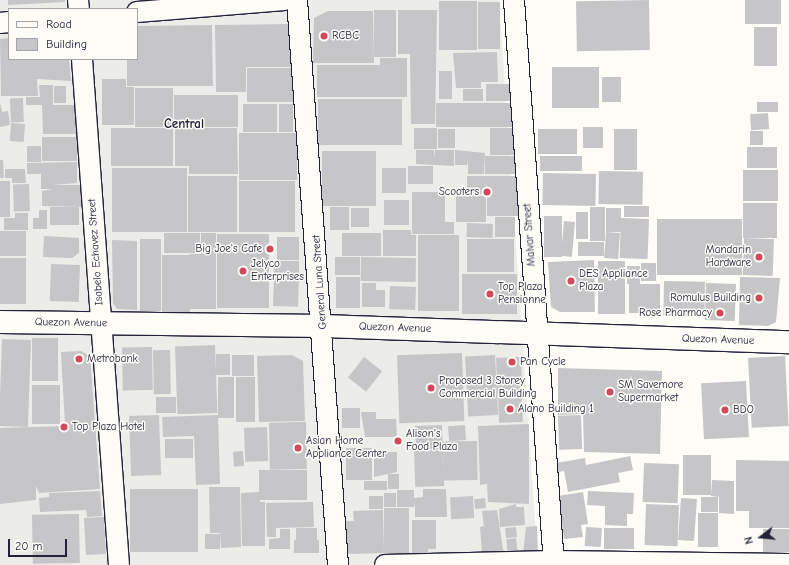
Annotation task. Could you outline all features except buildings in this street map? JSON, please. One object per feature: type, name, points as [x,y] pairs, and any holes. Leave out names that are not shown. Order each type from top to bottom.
[{"type":"main road","name":"Quezon Avenue","points":[[0,322],[323,326],[789,342]]},
{"type":"street","points":[[138,12],[285,0]]},
{"type":"street","name":"General Luna Street","points":[[297,0],[323,326],[338,565]]},
{"type":"street","name":"Malvar Street","points":[[514,0],[554,563]]},
{"type":"street","name":"Isabelo Echavez Street","points":[[82,60],[119,565]]},
{"type":"street","points":[[385,565],[554,563],[789,564]]},
{"type":"shaded area","points":[[0,0],[499,0],[538,565],[0,565]]},
{"type":"place","name":"RCBC","points":[[324,36]]},
{"type":"place","name":"Scooters","points":[[487,192]]},
{"type":"place","name":"Big Joe's Cafe","points":[[270,249]]},
{"type":"place","name":"Mandarin Hardware","points":[[759,257]]},
{"type":"place","name":"Jelyco Enterprises","points":[[243,271]]},
{"type":"place","name":"DES Appliance Plaza","points":[[571,281]]},
{"type":"place","name":"Top Plaza Pensionne","points":[[490,294]]},
{"type":"place","name":"Romulus Building","points":[[759,298]]},
{"type":"place","name":"Rose Pharmacy","points":[[720,313]]},
{"type":"place","name":"Metrobank","points":[[79,359]]},
{"type":"place","name":"Pan Cycle","points":[[512,362]]},
{"type":"place","name":"Proposed 3 Storey Commercial Building","points":[[431,388]]},
{"type":"place","name":"SM Savemore Supermarket","points":[[610,392]]},
{"type":"place","name":"Alano Building 1","points":[[510,409]]},
{"type":"place","name":"BDO","points":[[725,410]]},
{"type":"place","name":"Top Plaza Hotel","points":[[64,427]]},
{"type":"place","name":"Alison's Food Plaza","points":[[398,441]]},
{"type":"place","name":"Asian Home Appliance Center","points":[[298,448]]},
{"type":"district","name":"Central","points":[[184,124]]}]
